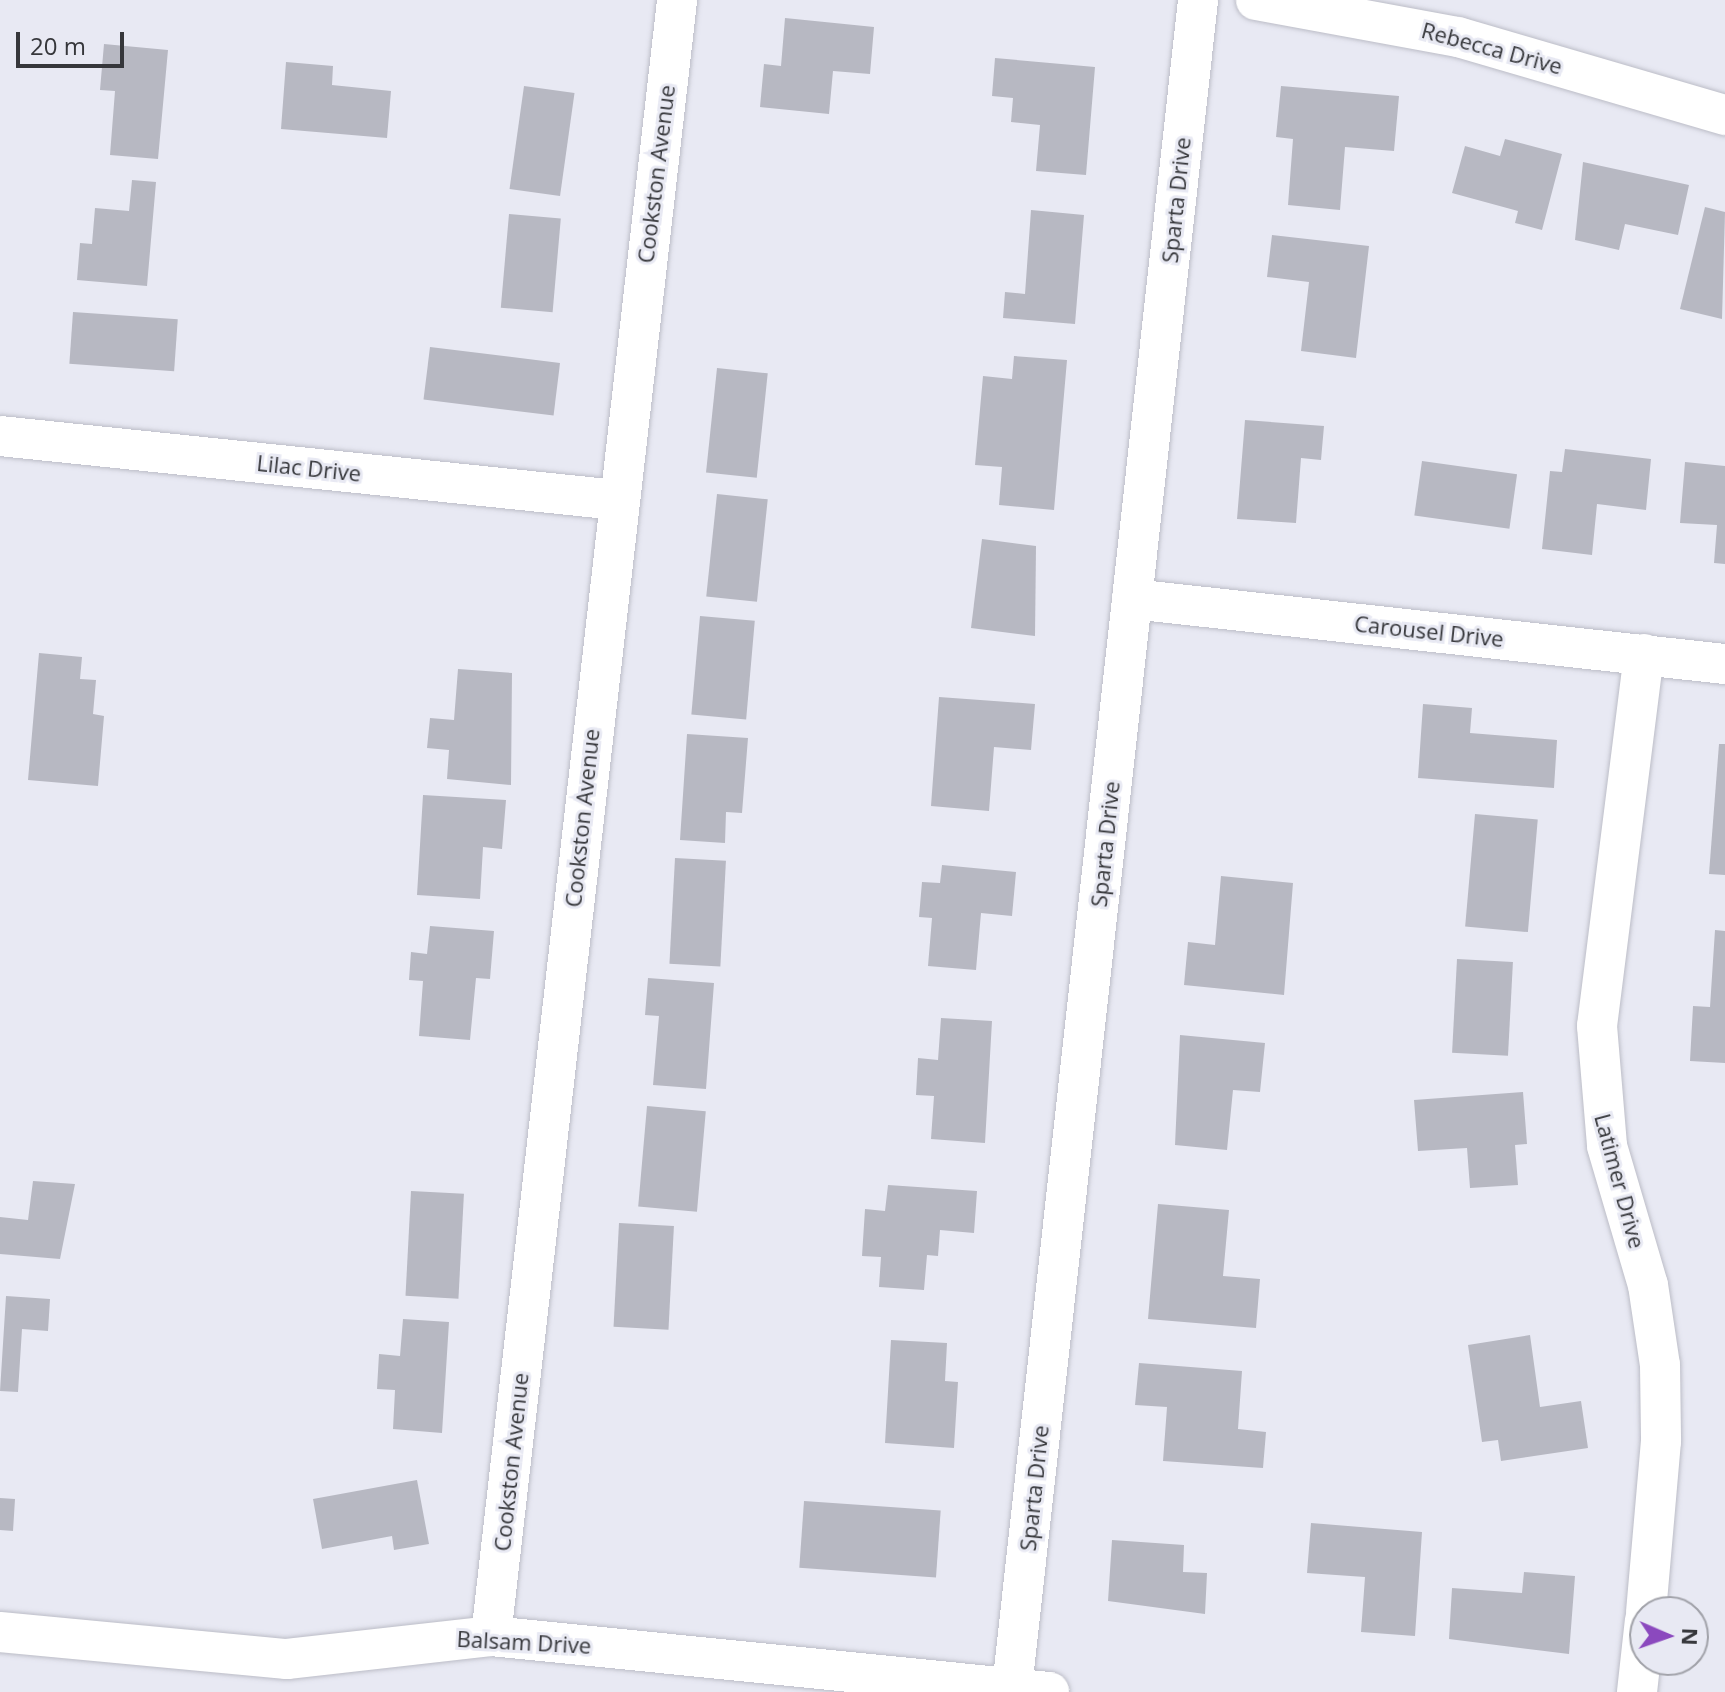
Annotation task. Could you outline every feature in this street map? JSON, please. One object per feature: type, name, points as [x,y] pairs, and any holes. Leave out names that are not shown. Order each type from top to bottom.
[{"type":"street","name":"Cookston Avenue","points":[[491,1636],[617,500],[677,0]]},
{"type":"street","name":"Sparta Drive","points":[[1030,1690],[1132,599],[1198,0]]},
{"type":"street","name":"Rebecca Drive","points":[[1256,0],[1458,37],[1725,115]]},
{"type":"street","name":"Lilac Drive","points":[[0,436],[617,500]]},
{"type":"street","name":"Carousel Drive","points":[[1132,599],[1725,664]]},
{"type":"street","name":"Latimer Drive","points":[[1644,654],[1597,1057],[1607,1146],[1648,1285],[1660,1365],[1661,1441],[1647,1596]]},
{"type":"street","name":"Balsam Drive","points":[[0,1632],[287,1659],[491,1636],[759,1677],[1030,1690]]},
{"type":"building","points":[[785,18],[874,27],[870,74],[833,71],[829,114],[760,107],[764,64],[781,66]]},
{"type":"building","points":[[104,44],[168,50],[158,159],[110,155],[115,91],[100,90]]},
{"type":"building","points":[[995,58],[1095,67],[1086,175],[1036,171],[1040,125],[1011,122],[1013,98],[992,96]]},
{"type":"building","points":[[286,62],[333,66],[332,85],[391,91],[387,138],[281,129]]},
{"type":"building","points":[[524,86],[575,93],[560,196],[510,189]]},
{"type":"building","points":[[1281,86],[1399,96],[1394,151],[1345,147],[1340,210],[1288,205],[1293,139],[1276,137]]},
{"type":"building","points":[[1505,139],[1562,154],[1542,230],[1515,223],[1518,211],[1452,193],[1465,146],[1500,156]]},
{"type":"building","points":[[1583,162],[1689,185],[1678,235],[1625,224],[1619,250],[1575,240]]},
{"type":"building","points":[[132,180],[156,182],[147,286],[77,280],[80,243],[92,244],[95,208],[129,211]]},
{"type":"building","points":[[1705,207],[1725,212],[1722,319],[1680,309]]},
{"type":"building","points":[[1031,210],[1084,215],[1075,324],[1003,318],[1005,292],[1025,294]]},
{"type":"building","points":[[509,214],[561,219],[553,312],[501,308]]},
{"type":"building","points":[[1272,235],[1369,246],[1356,358],[1301,351],[1309,282],[1267,277]]},
{"type":"building","points":[[73,312],[178,319],[174,371],[69,364]]},
{"type":"building","points":[[430,347],[560,363],[554,416],[424,400]]},
{"type":"building","points":[[1014,356],[1067,360],[1054,510],[999,505],[1002,467],[975,465],[983,376],[1012,379]]},
{"type":"building","points":[[717,368],[768,373],[757,478],[706,472]]},
{"type":"building","points":[[1245,420],[1324,426],[1321,460],[1301,458],[1296,523],[1237,519]]},
{"type":"building","points":[[1565,449],[1651,459],[1646,510],[1597,504],[1592,555],[1542,549],[1550,471],[1562,472]]},
{"type":"building","points":[[1422,461],[1517,474],[1509,529],[1414,515]]},
{"type":"building","points":[[1685,462],[1725,466],[1725,564],[1714,563],[1717,525],[1680,523]]},
{"type":"building","points":[[717,494],[768,499],[757,602],[706,596]]},
{"type":"building","points":[[982,539],[1036,546],[1035,636],[971,628]]},
{"type":"building","points":[[700,616],[755,621],[746,719],[691,715]]},
{"type":"building","points":[[39,653],[82,657],[80,679],[96,680],[93,714],[104,716],[98,786],[28,780]]},
{"type":"building","points":[[458,669],[512,673],[511,785],[447,779],[449,750],[427,748],[430,718],[454,720]]},
{"type":"building","points":[[939,697],[1035,704],[1031,750],[994,747],[989,811],[931,806]]},
{"type":"building","points":[[1423,704],[1472,708],[1470,733],[1557,740],[1554,788],[1418,778]]},
{"type":"building","points":[[687,734],[748,738],[742,813],[726,812],[725,843],[680,840]]},
{"type":"building","points":[[1719,744],[1725,744],[1725,875],[1709,874]]},
{"type":"building","points":[[423,795],[506,800],[502,849],[483,847],[480,899],[417,895]]},
{"type":"building","points":[[1475,814],[1538,819],[1528,932],[1465,927]]},
{"type":"building","points":[[675,858],[726,861],[720,967],[669,964]]},
{"type":"building","points":[[942,865],[1016,872],[1012,916],[981,913],[976,970],[928,966],[932,918],[919,917],[922,882],[940,883]]},
{"type":"building","points":[[1221,876],[1293,883],[1284,995],[1184,985],[1188,942],[1215,945]]},
{"type":"building","points":[[430,926],[494,931],[490,979],[476,978],[470,1040],[419,1036],[423,981],[409,980],[411,952],[427,954]]},
{"type":"building","points":[[1715,930],[1725,931],[1725,1063],[1690,1061],[1693,1006],[1710,1007]]},
{"type":"building","points":[[1457,959],[1513,962],[1508,1056],[1452,1053]]},
{"type":"building","points":[[648,978],[714,983],[706,1089],[653,1085],[659,1016],[645,1015]]},
{"type":"building","points":[[941,1018],[992,1021],[985,1143],[931,1139],[934,1096],[916,1095],[918,1058],[938,1060]]},
{"type":"building","points":[[1180,1035],[1265,1043],[1260,1092],[1233,1090],[1227,1150],[1175,1145]]},
{"type":"building","points":[[1523,1092],[1527,1144],[1515,1145],[1518,1185],[1470,1188],[1467,1148],[1418,1151],[1414,1100]]},
{"type":"building","points":[[647,1106],[706,1111],[697,1212],[638,1207]]},
{"type":"building","points":[[33,1181],[75,1184],[60,1259],[0,1254],[0,1217],[28,1220]]},
{"type":"building","points":[[888,1185],[977,1191],[974,1233],[940,1230],[938,1256],[927,1255],[924,1290],[879,1287],[881,1257],[862,1256],[865,1209],[885,1211]]},
{"type":"building","points":[[411,1191],[464,1194],[458,1299],[406,1296]]},
{"type":"building","points":[[1158,1204],[1229,1210],[1223,1276],[1260,1279],[1256,1328],[1148,1319]]},
{"type":"building","points":[[619,1223],[674,1226],[668,1330],[614,1327]]},
{"type":"building","points":[[6,1296],[50,1299],[48,1331],[22,1329],[18,1392],[0,1391]]},
{"type":"building","points":[[403,1319],[449,1322],[442,1433],[393,1429],[395,1390],[377,1389],[379,1354],[400,1356]]},
{"type":"building","points":[[1530,1335],[1540,1407],[1581,1401],[1588,1448],[1501,1461],[1498,1440],[1482,1442],[1468,1345]]},
{"type":"building","points":[[891,1340],[947,1343],[945,1381],[958,1382],[954,1448],[885,1443]]},
{"type":"building","points":[[1139,1363],[1242,1371],[1238,1429],[1266,1432],[1263,1468],[1163,1461],[1167,1407],[1135,1405]]},
{"type":"building","points":[[417,1480],[429,1544],[394,1550],[392,1536],[322,1549],[313,1499]]},
{"type":"building","points":[[0,1498],[15,1499],[13,1531],[0,1530]]},
{"type":"building","points":[[804,1501],[941,1511],[936,1577],[799,1568]]},
{"type":"building","points":[[1311,1523],[1422,1532],[1415,1636],[1361,1632],[1365,1577],[1307,1573]]},
{"type":"building","points":[[1112,1540],[1184,1545],[1183,1572],[1207,1573],[1205,1614],[1108,1601]]},
{"type":"building","points":[[1524,1572],[1575,1576],[1569,1654],[1449,1639],[1452,1588],[1522,1593]]}]
